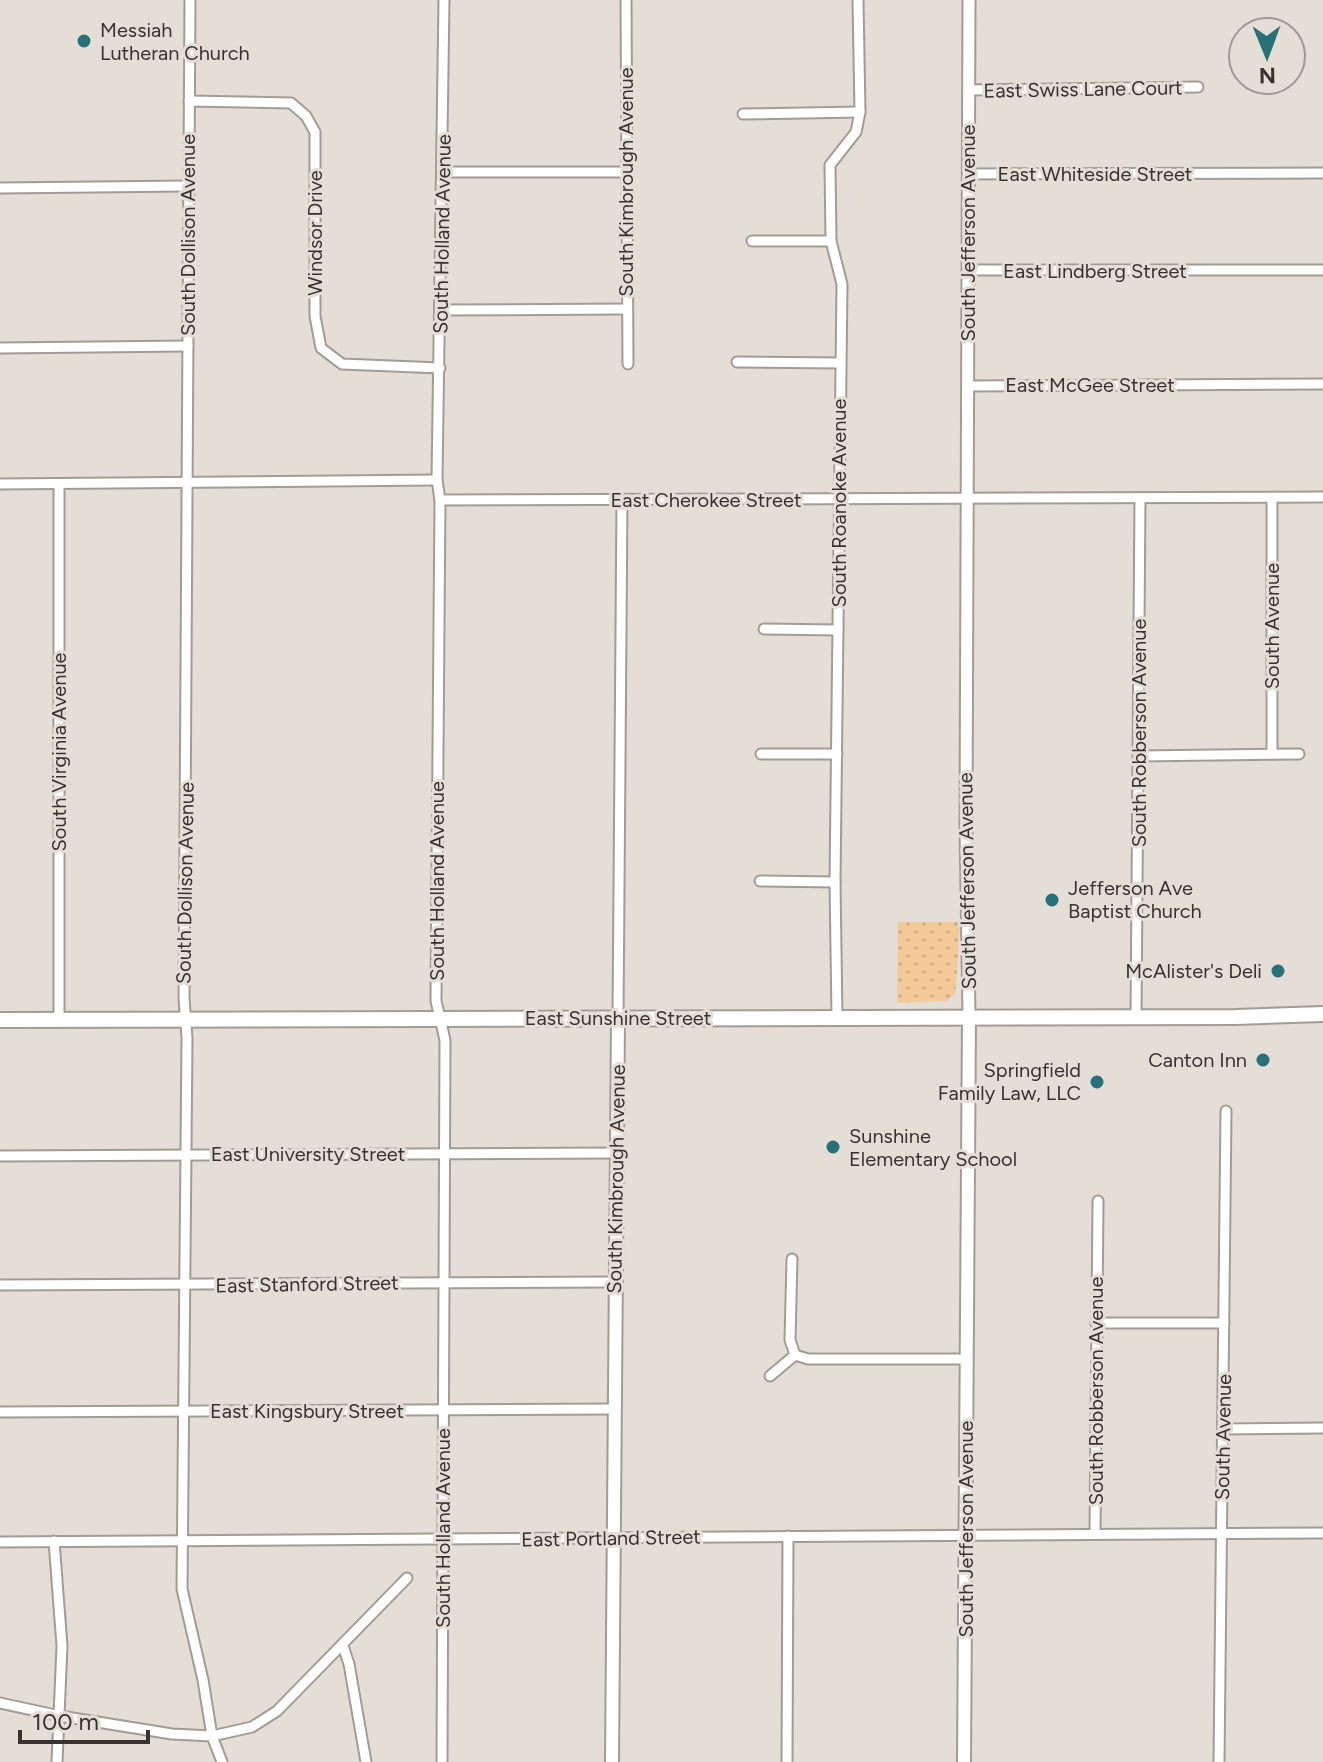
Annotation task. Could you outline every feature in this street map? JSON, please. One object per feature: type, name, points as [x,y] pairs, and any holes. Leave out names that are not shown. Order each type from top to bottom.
[{"type":"main road","name":"East Sunshine Street","points":[[0,1020],[1236,1017],[1323,1014]]},
{"type":"main road","name":"South Jefferson Avenue","points":[[964,1762],[969,1017]]},
{"type":"main road","name":"South Kimbrough Avenue","points":[[612,1762],[618,1018]]},
{"type":"street","name":"South Dollison Avenue","points":[[190,0],[182,1589],[212,1736],[222,1762]]},
{"type":"street","name":"South Holland Avenue","points":[[442,1762],[445,1040],[436,1001],[440,500],[437,480],[444,0]]},
{"type":"street","name":"South Kimbrough Avenue","points":[[626,0],[628,364]]},
{"type":"street","name":"South Roanoke Avenue","points":[[837,1017],[835,882],[842,284],[831,241],[830,165],[856,132],[860,112],[858,0]]},
{"type":"street","name":"South Jefferson Avenue","points":[[969,0],[966,826],[969,1017]]},
{"type":"street","name":"East Swiss Lane Court","points":[[969,90],[1198,87]]},
{"type":"street","name":"Windsor Drive","points":[[189,101],[291,103],[306,116],[315,132],[315,316],[321,348],[342,364],[440,368]]},
{"type":"street","points":[[743,114],[860,112]]},
{"type":"street","points":[[443,172],[628,172]]},
{"type":"street","name":"East Whiteside Street","points":[[969,174],[1323,173]]},
{"type":"street","points":[[0,188],[188,186]]},
{"type":"street","points":[[752,241],[831,241]]},
{"type":"street","name":"East Lindberg Street","points":[[968,270],[1323,270]]},
{"type":"street","points":[[440,310],[627,309]]},
{"type":"street","points":[[0,348],[188,346]]},
{"type":"street","points":[[737,362],[840,363]]},
{"type":"street","name":"East McGee Street","points":[[968,386],[1323,384]]},
{"type":"street","points":[[0,484],[437,480]]},
{"type":"street","name":"South Virginia Avenue","points":[[59,484],[59,1020]]},
{"type":"street","name":"East Cherokee Street","points":[[440,500],[1323,497]]},
{"type":"street","name":"South Robberson Avenue","points":[[1136,1016],[1140,498]]},
{"type":"street","name":"South Avenue","points":[[1272,498],[1272,754]]},
{"type":"street","name":"South Kimbrough Avenue","points":[[618,1018],[622,500]]},
{"type":"street","points":[[764,629],[838,630]]},
{"type":"street","points":[[761,754],[837,754]]},
{"type":"street","points":[[1139,756],[1299,754]]},
{"type":"street","points":[[760,881],[835,882]]},
{"type":"street","name":"South Avenue","points":[[1219,1762],[1226,1111]]},
{"type":"street","name":"East University Street","points":[[0,1156],[616,1153]]},
{"type":"street","name":"South Robberson Avenue","points":[[1095,1534],[1098,1201]]},
{"type":"street","points":[[792,1259],[790,1340],[795,1355]]},
{"type":"street","name":"East Stanford Street","points":[[0,1285],[615,1282]]},
{"type":"street","points":[[1096,1323],[1224,1323]]},
{"type":"street","points":[[795,1355],[808,1359],[967,1359]]},
{"type":"street","points":[[770,1376],[795,1355]]},
{"type":"street","name":"East Kingsbury Street","points":[[0,1412],[614,1409]]},
{"type":"street","points":[[1223,1429],[1323,1428]]},
{"type":"street","name":"East Portland Street","points":[[0,1542],[1323,1533]]},
{"type":"street","points":[[787,1762],[788,1536]]},
{"type":"street","points":[[54,1541],[62,1646],[57,1762]]},
{"type":"street","points":[[0,1703],[172,1734],[212,1736],[252,1727],[277,1711],[407,1578]]},
{"type":"street","points":[[343,1646],[366,1762]]},
{"type":"shaded area","points":[[898,922],[960,922],[955,993],[947,1001],[897,1003]]},
{"type":"place","name":"Messiah Lutheran Church","points":[[84,41]]},
{"type":"place","name":"Jefferson Ave Baptist Church","points":[[1052,900]]},
{"type":"place","name":"McAlister's Deli","points":[[1278,971]]},
{"type":"place","name":"Canton Inn","points":[[1263,1060]]},
{"type":"place","name":"Springfield Family Law, LLC","points":[[1097,1082]]},
{"type":"place","name":"Sunshine Elementary School","points":[[833,1147]]}]
